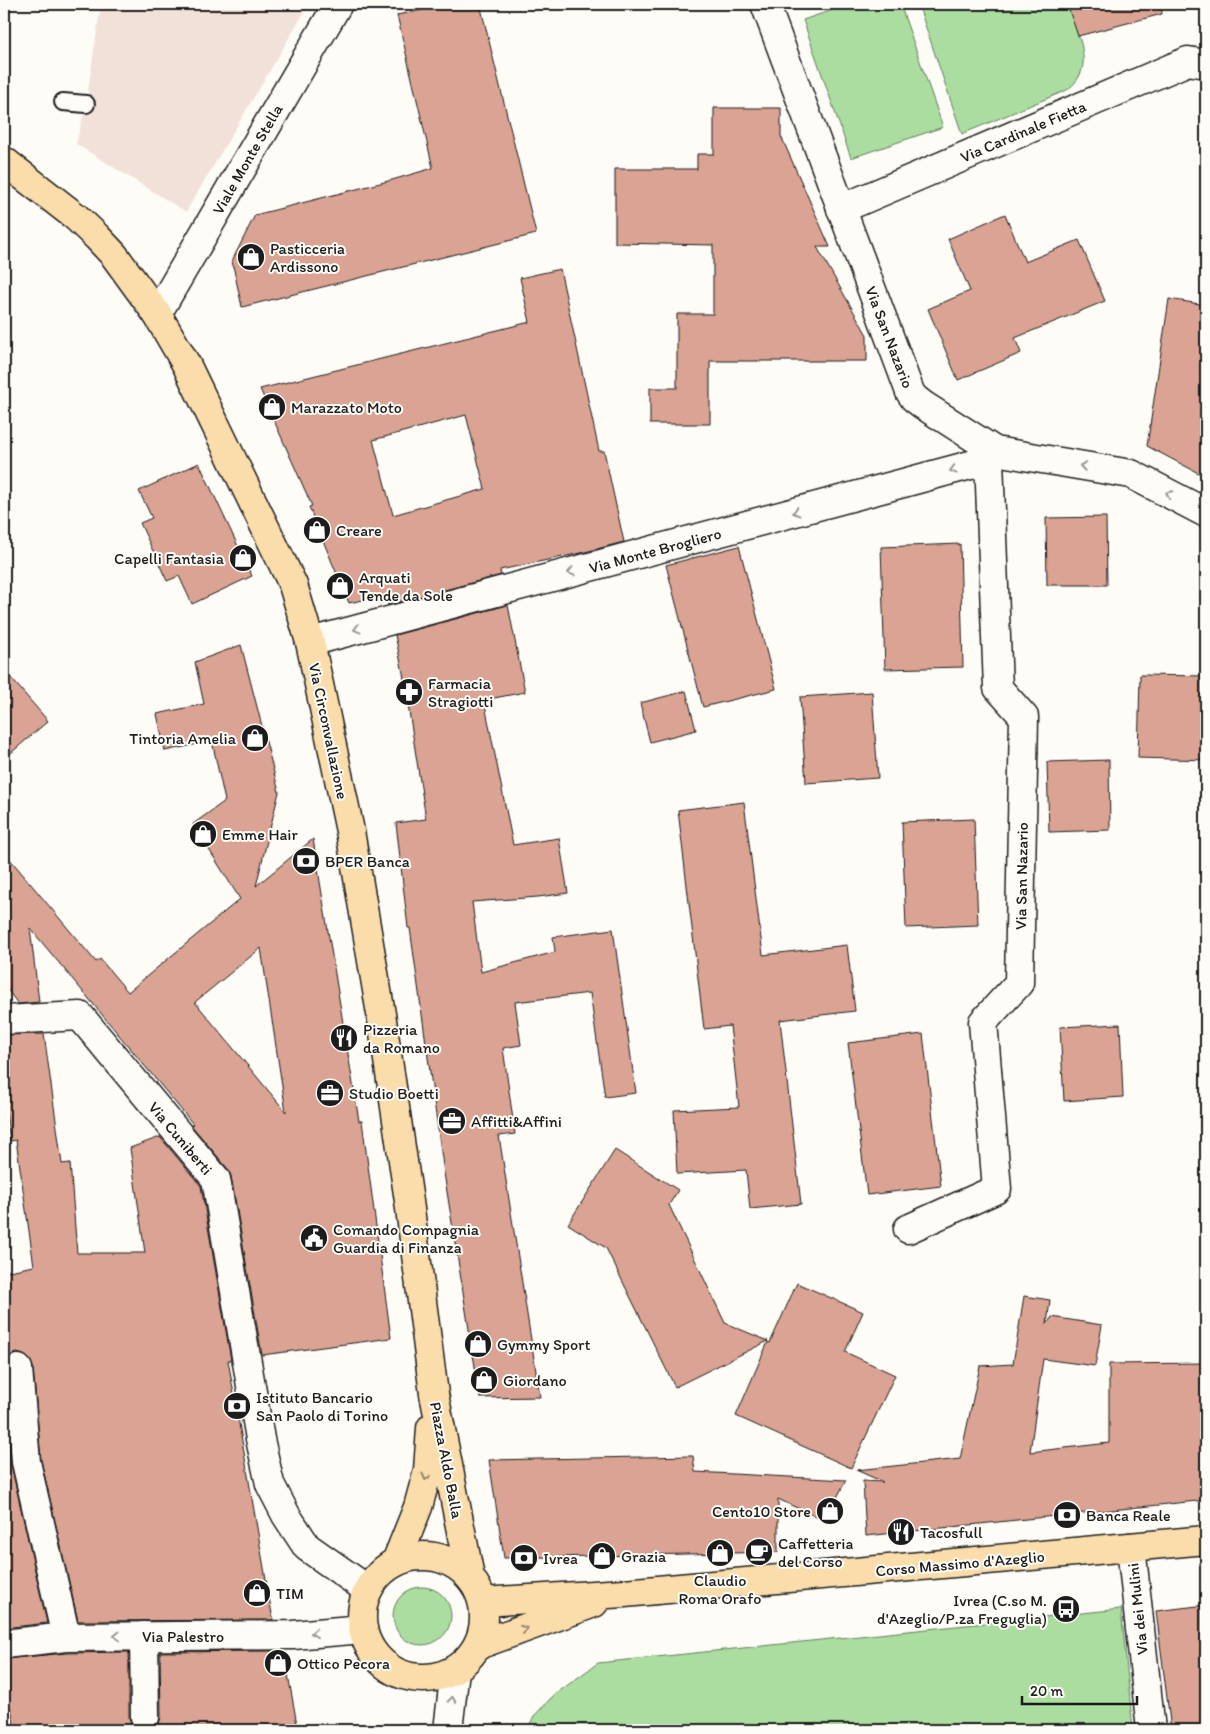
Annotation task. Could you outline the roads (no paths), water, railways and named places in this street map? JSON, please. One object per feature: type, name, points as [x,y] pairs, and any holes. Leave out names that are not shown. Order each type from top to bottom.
[{"type":"main road","name":"Via Circonvallazione","points":[[4,161],[76,217],[108,249],[157,314],[186,364],[270,534],[292,585],[310,642],[350,831],[409,1201],[434,1394]]},
{"type":"main road","name":"Piazza Aldo Balla","points":[[396,1562],[418,1507],[428,1470],[434,1394]]},
{"type":"main road","name":"Piazza Aldo Balla","points":[[434,1394],[470,1577]]},
{"type":"main road","name":"Corso Massimo d'Azeglio","points":[[483,1602],[624,1593],[1206,1540]]},
{"type":"main road","points":[[415,1556],[436,1557],[456,1565],[470,1577],[477,1588],[483,1602],[484,1624],[478,1645],[467,1660],[455,1670],[437,1677],[404,1676],[391,1669],[376,1656],[367,1642],[363,1629],[362,1611],[368,1590],[374,1580],[384,1570],[396,1562],[415,1556]]},
{"type":"main road","name":"Corso Massimo d'Azeglio","points":[[478,1645],[624,1593]]},
{"type":"street","name":"Viale Monte Stella","points":[[157,314],[338,4]]},
{"type":"street","name":"Via San Nazario","points":[[764,4],[910,392],[914,398],[922,406],[992,456],[1131,474],[1206,513]]},
{"type":"street","name":"Via Cardinale Fietta","points":[[841,209],[1188,61],[1206,64]]},
{"type":"street","name":"Via San Nazario","points":[[908,1229],[997,1189],[984,1022],[1019,983],[1024,717],[998,688],[992,456]]},
{"type":"street","name":"Via Monte Brogliero","points":[[310,642],[992,456]]},
{"type":"street","name":"Via Cuniberti","points":[[4,1020],[80,1016],[216,1180],[260,1439],[270,1484],[306,1547],[368,1590]]},
{"type":"street","points":[[18,1370],[26,1462],[66,1637]]},
{"type":"street","name":"Via dei Mulini","points":[[1131,1547],[1151,1730]]},
{"type":"street","name":"Via Palestro","points":[[4,1644],[66,1637],[294,1635],[363,1629]]},
{"type":"street","points":[[144,1636],[145,1717]]},
{"type":"street","points":[[448,1730],[455,1670]]},
{"type":"lane","points":[[63,102],[86,104]]},
{"type":"place","name":"Pasticceria Ardissono","points":[[251,257]]},
{"type":"place","name":"Marazzato Moto","points":[[272,407]]},
{"type":"place","name":"Creare","points":[[317,530]]},
{"type":"place","name":"Capelli Fantasia","points":[[243,558]]},
{"type":"place","name":"Arquati Tende da Sole","points":[[340,586]]},
{"type":"place","name":"Farmacia Stragiotti","points":[[409,692]]},
{"type":"place","name":"Tintoria Amelia","points":[[255,738]]},
{"type":"place","name":"Emme Hair","points":[[203,834]]},
{"type":"place","name":"BPER Banca","points":[[306,861]]},
{"type":"place","name":"Pizzeria da Romano","points":[[344,1038]]},
{"type":"place","name":"Studio Boetti","points":[[330,1093]]},
{"type":"place","name":"Affitti&Affini","points":[[452,1121]]},
{"type":"place","name":"Comando Compagnia Guardia di Finanza","points":[[314,1238]]},
{"type":"place","name":"Gymmy Sport","points":[[478,1344]]},
{"type":"place","name":"Giordano","points":[[484,1380]]},
{"type":"place","name":"Istituto Bancario San Paolo di Torino","points":[[237,1406]]},
{"type":"place","name":"Cento10 Store","points":[[830,1511]]},
{"type":"place","name":"Banca Reale","points":[[1067,1515]]},
{"type":"place","name":"Tacosfull","points":[[901,1532]]},
{"type":"place","name":"Caffetteria del Corso","points":[[759,1552]]},
{"type":"place","name":"Claudio Roma Orafo","points":[[720,1553]]},
{"type":"place","name":"Grazia","points":[[602,1556]]},
{"type":"place","name":"Ivrea","points":[[524,1558]]},
{"type":"place","name":"TIM","points":[[257,1593]]},
{"type":"place","name":"Ivrea (C.so M. d'Azeglio/P.za Freguglia)","points":[[1066,1609]]},
{"type":"place","name":"Ottico Pecora","points":[[278,1663]]}]
